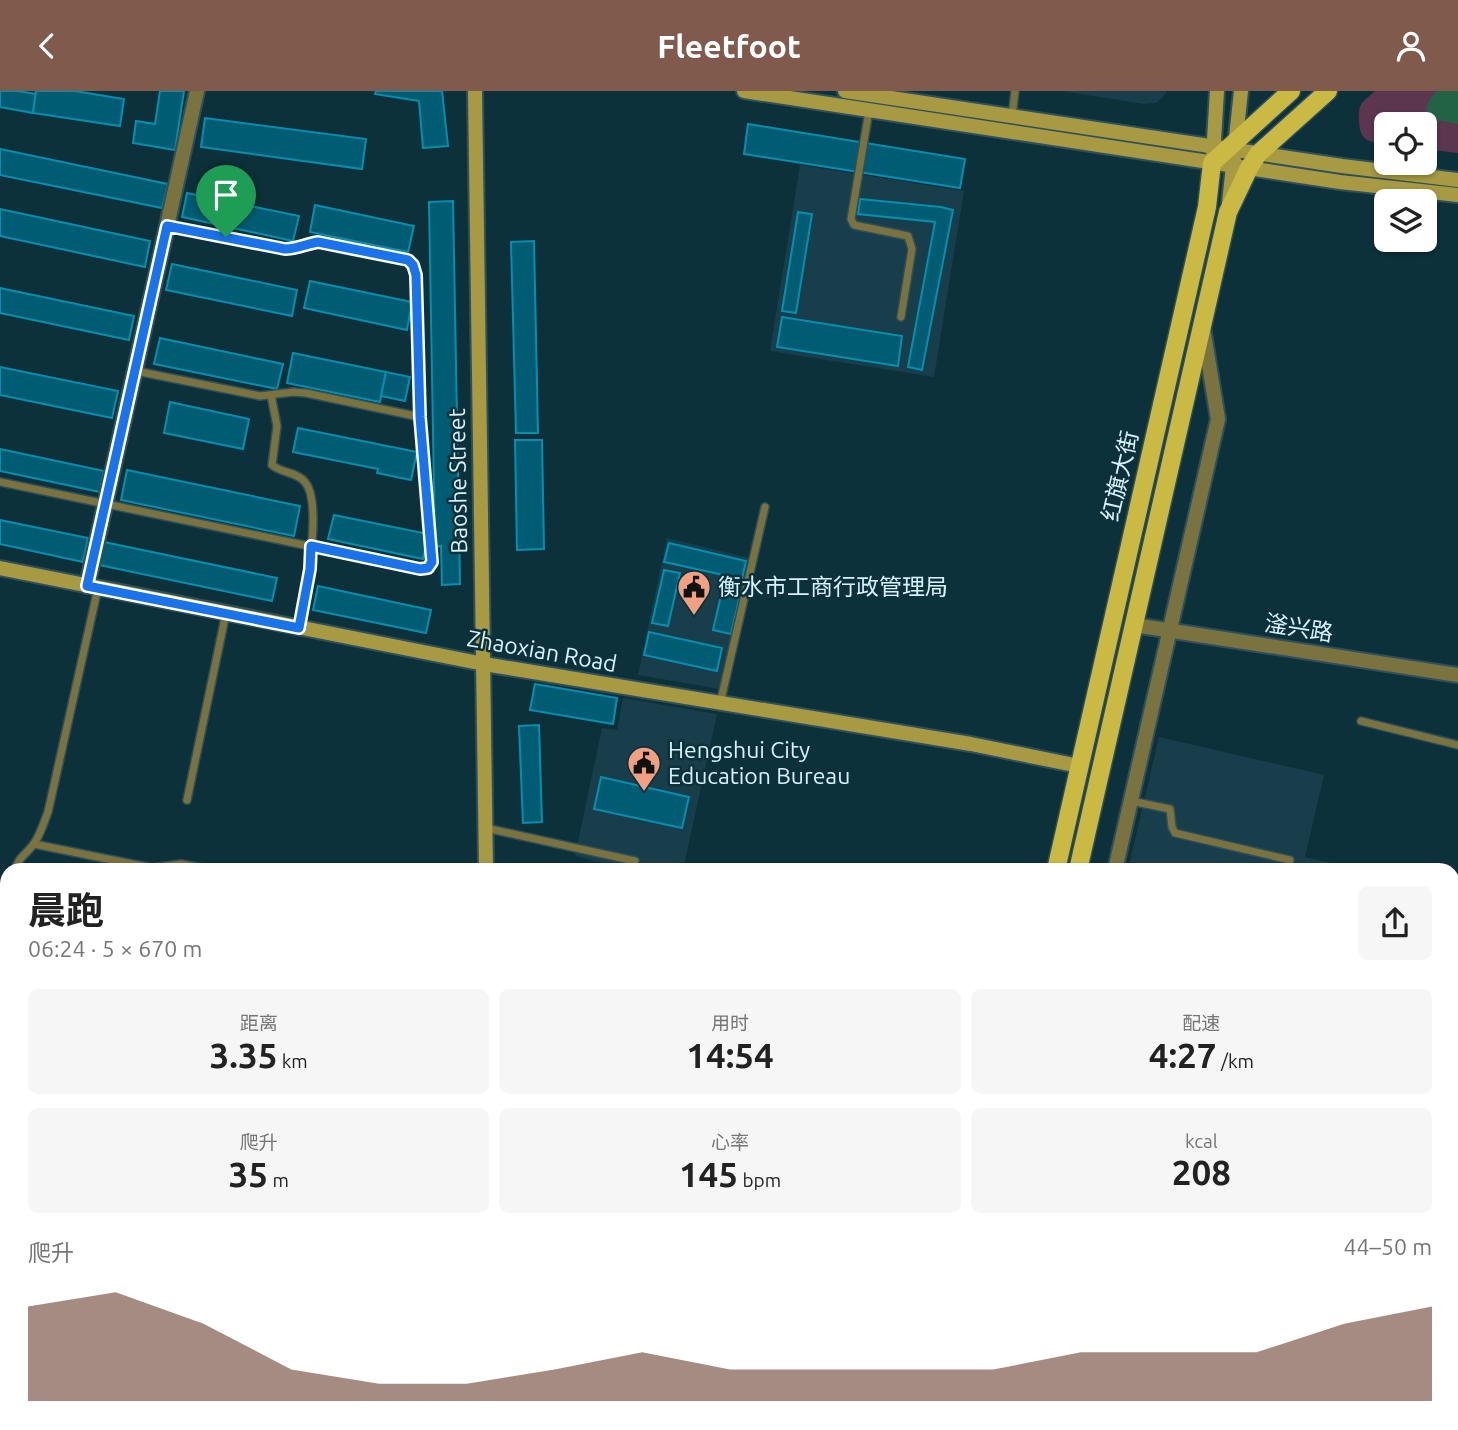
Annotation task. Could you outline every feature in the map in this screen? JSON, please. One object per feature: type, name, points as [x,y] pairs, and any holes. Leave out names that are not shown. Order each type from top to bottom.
[{"type":"main road","points":[[1233,155],[1291,91]]},
{"type":"main road","points":[[1233,155],[1328,91]]},
{"type":"main road","name":"红旗大街","points":[[1080,863],[1228,212],[1233,155]]},
{"type":"main road","name":"红旗大街","points":[[1058,863],[1207,207],[1233,155]]},
{"type":"street","points":[[93,587],[106,503],[197,91]]},
{"type":"street","name":"Baoshe Street","points":[[475,91],[486,863]]},
{"type":"street","points":[[744,91],[869,111],[1458,180]]},
{"type":"street","points":[[845,91],[1233,155],[1340,182],[1458,195]]},
{"type":"street","name":"红旗大街","points":[[1217,91],[1233,155]]},
{"type":"street","name":"红旗大街","points":[[1233,155],[1241,91]]},
{"type":"street","points":[[1117,863],[1219,419],[1203,324]]},
{"type":"street","name":"Zhaoxian Road","points":[[0,568],[484,664],[971,744],[1079,766]]},
{"type":"street","name":"滏兴路","points":[[1134,625],[1458,675]]},
{"type":"lane","points":[[1012,117],[1015,91]]},
{"type":"lane","points":[[869,111],[850,219],[854,225],[908,236],[912,249],[901,317]]},
{"type":"lane","points":[[0,482],[420,569],[428,568],[432,562],[420,417],[416,275],[413,265],[408,260],[318,242],[296,249],[285,249],[167,226]]},
{"type":"lane","points":[[135,371],[260,396],[306,393],[420,417]]},
{"type":"lane","points":[[271,395],[278,426],[272,465],[304,481],[310,491],[313,507],[310,569],[299,628]]},
{"type":"lane","points":[[720,704],[765,507]]},
{"type":"lane","points":[[18,863],[34,844],[48,812],[93,587]]},
{"type":"lane","points":[[187,800],[226,613]]},
{"type":"lane","points":[[1361,722],[1458,745]]},
{"type":"lane","points":[[1131,801],[1170,809],[1175,833],[1290,860]]},
{"type":"lane","points":[[486,828],[635,861]]},
{"type":"lane","points":[[34,844],[127,863]]},
{"type":"shaded area","points":[[1061,91],[1167,91],[1156,103],[1144,104]]},
{"type":"shaded area","points":[[1375,91],[1458,91],[1458,153],[1437,150],[1437,112],[1374,112],[1374,142],[1366,139],[1361,133],[1359,121],[1359,109],[1363,101]]},
{"type":"shaded area","points":[[1437,91],[1458,91],[1458,124],[1437,120],[1437,112],[1426,112],[1432,96]]},
{"type":"shaded area","points":[[800,165],[964,191],[934,377],[770,351]]},
{"type":"shaded area","name":"衡水市工商行政管理局","points":[[667,538],[750,558],[720,689],[638,675]]},
{"type":"shaded area","name":"Hengshui City Education Bureau","points":[[623,698],[717,714],[685,863],[603,863],[575,856],[602,728],[617,730]]},
{"type":"shaded area","points":[[1159,737],[1324,775],[1305,857],[1330,863],[1130,863]]},
{"type":"building","points":[[0,91],[36,94],[33,113],[0,107]]},
{"type":"building","points":[[36,91],[75,91],[124,99],[120,126],[33,113]]},
{"type":"building","points":[[160,91],[184,91],[175,150],[133,143],[136,121],[155,124]]},
{"type":"building","points":[[376,91],[442,91],[448,146],[423,148],[419,101],[375,94]]},
{"type":"building","points":[[205,118],[366,139],[362,169],[201,147]]},
{"type":"building","points":[[748,124],[965,159],[960,188],[744,154]]},
{"type":"building","points":[[0,149],[168,184],[162,208],[0,175]]},
{"type":"building","points":[[187,193],[299,216],[293,241],[182,217]]},
{"type":"building","points":[[860,199],[953,210],[922,370],[908,367],[935,222],[858,214]]},
{"type":"building","points":[[453,201],[460,584],[442,585],[441,546],[435,547],[429,202]]},
{"type":"building","points":[[315,205],[414,226],[408,252],[310,232]]},
{"type":"building","points":[[0,209],[150,241],[145,267],[0,236]]},
{"type":"building","points":[[798,212],[812,214],[796,313],[782,311]]},
{"type":"building","points":[[534,241],[538,433],[516,433],[511,242]]},
{"type":"building","points":[[172,264],[297,290],[292,316],[166,290]]},
{"type":"building","points":[[310,281],[412,302],[407,330],[304,308]]},
{"type":"building","points":[[0,288],[134,316],[129,340],[0,313]]},
{"type":"building","points":[[782,317],[902,336],[898,366],[777,347]]},
{"type":"building","points":[[160,338],[283,364],[277,389],[154,364]]},
{"type":"building","points":[[293,353],[386,372],[380,402],[287,383]]},
{"type":"building","points":[[0,367],[118,391],[112,418],[0,395]]},
{"type":"building","points":[[386,372],[410,377],[405,401],[381,396]]},
{"type":"building","points":[[170,402],[249,419],[243,449],[164,433]]},
{"type":"building","points":[[298,428],[417,452],[411,480],[377,473],[378,469],[293,452]]},
{"type":"building","points":[[515,440],[542,440],[544,549],[517,550]]},
{"type":"building","points":[[0,449],[104,471],[100,492],[0,471]]},
{"type":"building","points":[[127,470],[300,506],[294,536],[121,500]]},
{"type":"building","points":[[334,515],[428,534],[423,559],[328,539]]},
{"type":"building","points":[[0,520],[88,538],[83,562],[0,544]]},
{"type":"building","points":[[104,542],[277,578],[272,601],[99,565]]},
{"type":"building","points":[[669,543],[746,561],[742,579],[664,562]]},
{"type":"building","points":[[664,570],[680,573],[668,626],[652,623]]},
{"type":"building","points":[[318,586],[431,610],[426,633],[313,610]]},
{"type":"building","points":[[723,587],[741,591],[731,634],[713,630]]},
{"type":"building","points":[[649,632],[722,648],[717,671],[644,655]]},
{"type":"building","points":[[535,684],[617,698],[613,724],[530,710]]},
{"type":"building","points":[[539,725],[542,822],[523,823],[519,726]]},
{"type":"building","points":[[601,777],[689,797],[682,828],[594,809]]},
{"type":"place","name":"衡水市工商行政管理局","points":[[694,617]]},
{"type":"place","name":"Hengshui City Education Bureau","points":[[644,793]]},
{"type":"route","points":[[167,226],[226,237],[285,249],[296,249],[318,242],[408,260],[416,275],[420,417],[432,562],[428,568],[420,569],[311,546],[310,569],[299,628],[87,586],[167,226]]}]
